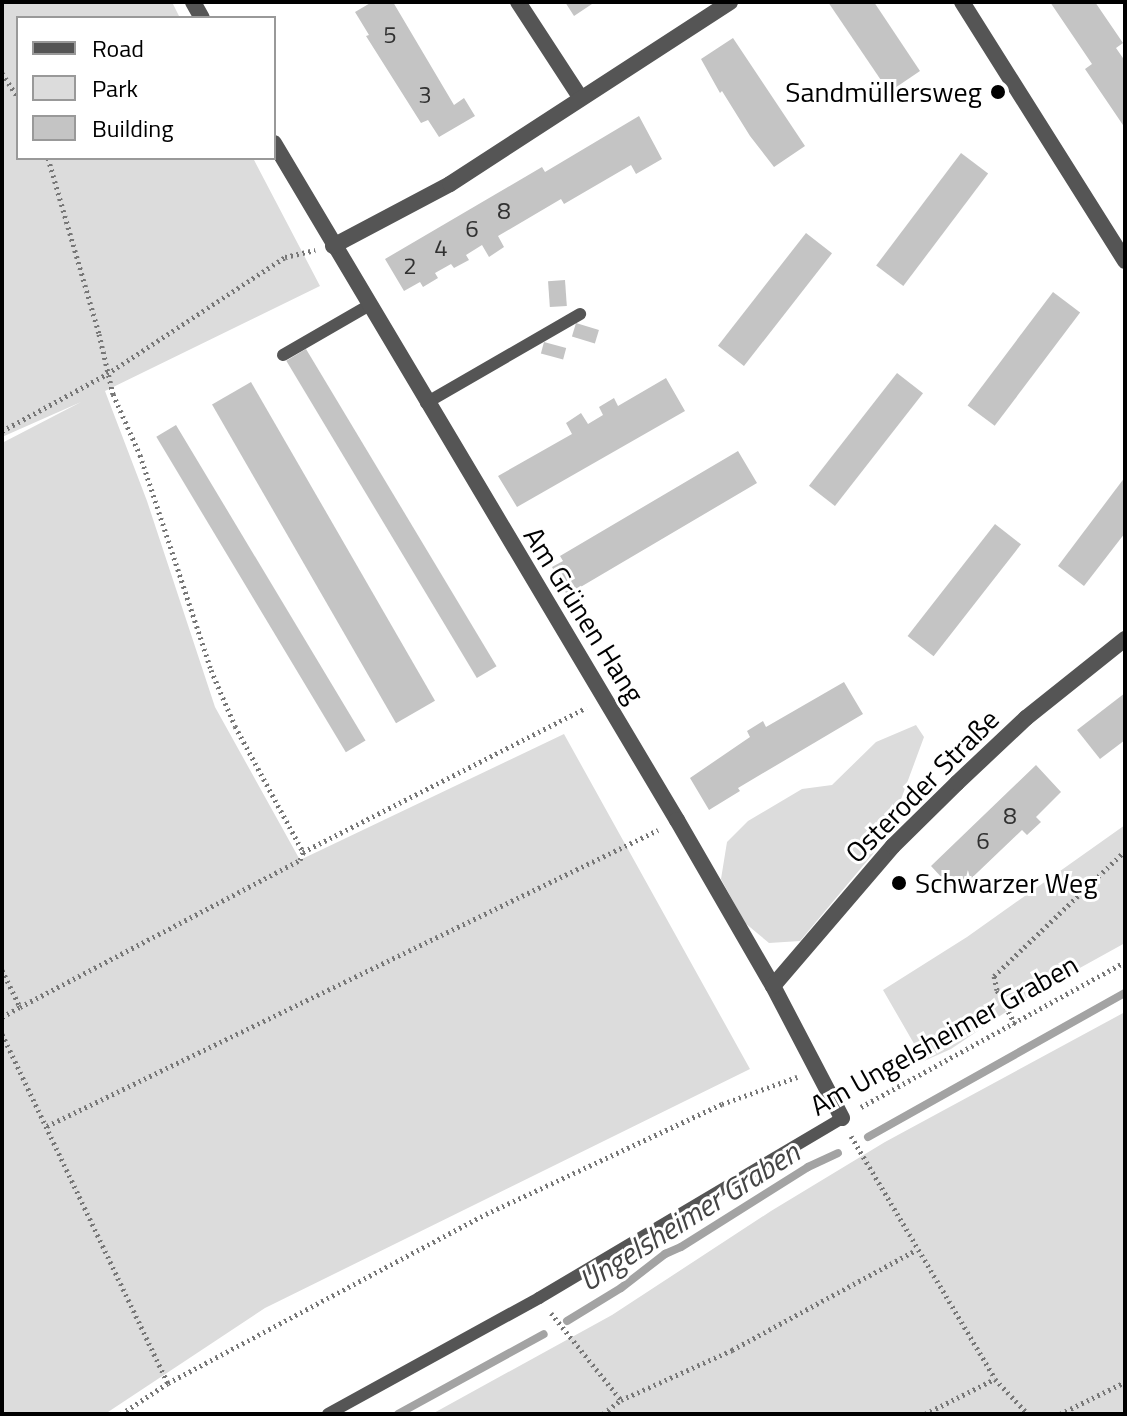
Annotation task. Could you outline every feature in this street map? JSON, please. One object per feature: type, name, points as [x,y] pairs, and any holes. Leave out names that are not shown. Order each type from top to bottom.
[{"type":"street","points":[[518,2],[580,97]]},
{"type":"street","points":[[333,246],[450,184],[730,2]]},
{"type":"street","points":[[962,2],[1125,261]]},
{"type":"street","name":"Am Grünen Hang","points":[[276,146],[368,306],[677,820],[773,986],[842,1118]]},
{"type":"street","name":"Osteroder Straße","points":[[773,986],[893,846],[1026,718],[1125,639]]},
{"type":"lane","points":[[283,355],[368,306]]},
{"type":"lane","points":[[426,403],[580,314]]},
{"type":"lane","name":"Am Ungelsheimer Graben","points":[[328,1414],[539,1298],[842,1118]]},
{"type":"path","points":[[2,73],[16,95]]},
{"type":"path","points":[[49,160],[99,334],[107,374],[140,455],[211,670],[235,726],[303,852]]},
{"type":"path","points":[[2,431],[107,374],[285,257],[333,246]]},
{"type":"path","points":[[2,1017],[300,860],[303,852],[605,698]]},
{"type":"path","points":[[47,1126],[677,820]]},
{"type":"path","points":[[1015,1024],[997,990],[994,976],[1125,851]]},
{"type":"path","name":"Am Ungelsheimer Graben","points":[[842,1118],[1125,962]]},
{"type":"path","points":[[2,970],[4,981],[20,1007]]},
{"type":"path","points":[[2,1034],[168,1383]]},
{"type":"path","points":[[121,1414],[168,1383],[486,1214],[722,1104],[817,1069]]},
{"type":"path","points":[[842,1118],[916,1250],[995,1379],[1028,1414]]},
{"type":"path","points":[[603,1414],[621,1400],[732,1350],[916,1250]]},
{"type":"path","points":[[539,1298],[621,1400]]},
{"type":"path","points":[[925,1414],[995,1379]]},
{"type":"path","points":[[1060,1414],[1125,1382]]},
{"type":"green space","points":[[2,2],[172,2],[179,16],[16,16],[16,160],[254,160],[320,286],[105,391],[147,501],[215,707],[300,860],[564,734],[750,1069],[265,1308],[105,1414],[2,1414],[2,443],[81,402],[2,437]]},
{"type":"green space","points":[[916,725],[924,737],[900,802],[877,849],[800,941],[769,943],[745,923],[721,879],[727,842],[748,821],[802,789],[832,785],[876,742]]},
{"type":"green space","points":[[1125,825],[1125,943],[1031,995],[951,1049],[924,1061],[883,990],[967,937]]},
{"type":"green space","points":[[1125,1012],[1125,1414],[432,1414],[612,1315],[771,1211],[885,1142]]},
{"type":"building","points":[[372,2],[393,2],[454,105],[464,98],[475,116],[439,137],[428,120],[421,123],[366,36],[369,35],[355,12]]},
{"type":"building","points":[[565,2],[595,2],[574,16]]},
{"type":"building","points":[[828,2],[874,2],[920,71],[889,92]]},
{"type":"building","points":[[1050,2],[1095,2],[1123,43],[1116,48],[1125,61],[1125,128],[1085,69],[1092,64]]},
{"type":"building","points":[[733,38],[805,146],[774,167],[722,91],[720,93],[701,59]]},
{"type":"building","points":[[639,116],[662,159],[636,174],[631,165],[564,204],[561,199],[498,236],[504,247],[489,257],[482,245],[466,255],[469,260],[454,268],[451,264],[435,273],[438,278],[423,287],[420,282],[404,291],[385,259],[542,167],[545,172]]},
{"type":"building","points":[[961,153],[988,173],[903,286],[876,266]]},
{"type":"building","points":[[806,233],[832,253],[744,366],[718,346]]},
{"type":"building","points":[[565,280],[567,306],[550,307],[548,281]]},
{"type":"building","points":[[1053,292],[1080,312],[995,426],[968,405]]},
{"type":"building","points":[[576,323],[599,330],[595,343],[572,336]]},
{"type":"building","points":[[544,342],[566,348],[563,360],[541,354]]},
{"type":"building","points":[[306,349],[497,666],[477,678],[286,361]]},
{"type":"building","points":[[897,373],[923,393],[835,506],[809,486]]},
{"type":"building","points":[[666,378],[685,411],[517,507],[498,476],[572,434],[566,423],[581,413],[588,424],[603,415],[599,407],[614,398],[618,406]]},
{"type":"building","points":[[251,382],[435,701],[396,723],[212,404]]},
{"type":"building","points":[[176,425],[366,740],[346,752],[156,437]]},
{"type":"building","points":[[738,451],[757,483],[567,595],[552,567],[563,561],[560,556]]},
{"type":"building","points":[[1125,477],[1125,533],[1084,586],[1058,566]]},
{"type":"building","points":[[995,524],[1021,544],[934,656],[908,636]]},
{"type":"building","points":[[844,682],[863,714],[738,788],[740,791],[709,810],[690,778],[750,737],[747,731],[763,721],[766,727]]},
{"type":"building","points":[[1125,693],[1125,740],[1100,759],[1077,730]]},
{"type":"building","points":[[1036,765],[1061,792],[1036,817],[1041,822],[1027,835],[1022,830],[956,893],[931,866]]},
{"type":"waterway","name":"Ungelsheimer Graben","points":[[868,1137],[1125,993]]},
{"type":"waterway","name":"Ungelsheimer Graben","points":[[567,1321],[621,1288],[665,1254],[808,1167],[838,1153]]},
{"type":"waterway","name":"Ungelsheimer Graben","points":[[398,1414],[544,1334]]},
{"type":"place","name":"Sandmüllersweg","points":[[998,92]]},
{"type":"place","name":"Schwarzer Weg","points":[[899,883]]}]
